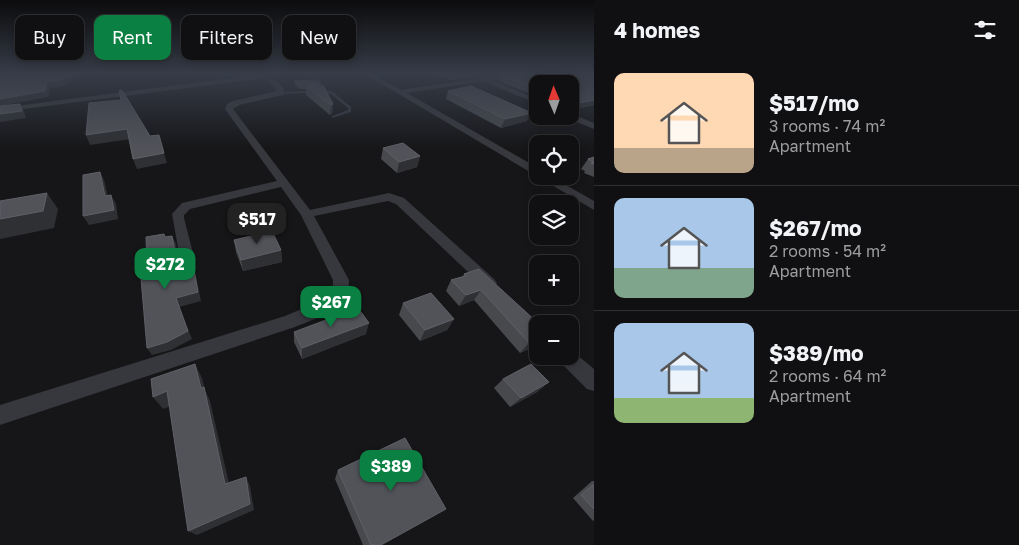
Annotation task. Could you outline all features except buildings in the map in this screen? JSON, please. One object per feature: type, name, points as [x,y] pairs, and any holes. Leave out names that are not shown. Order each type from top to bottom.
[{"type":"street","points":[[0,110],[80,99]]},
{"type":"street","points":[[0,415],[289,322],[334,303],[341,291],[340,280],[307,214],[229,109],[230,106],[236,103],[252,99]]},
{"type":"street","points":[[414,99],[529,168]]},
{"type":"street","points":[[579,120],[594,126]]},
{"type":"street","points":[[186,253],[178,214],[186,206],[283,182]]},
{"type":"street","points":[[558,185],[594,206]]},
{"type":"street","points":[[307,214],[389,198],[400,201],[494,288]]},
{"type":"street","points":[[576,365],[594,382]]},
{"type":"lane","points":[[333,117],[350,110],[339,99]]}]
